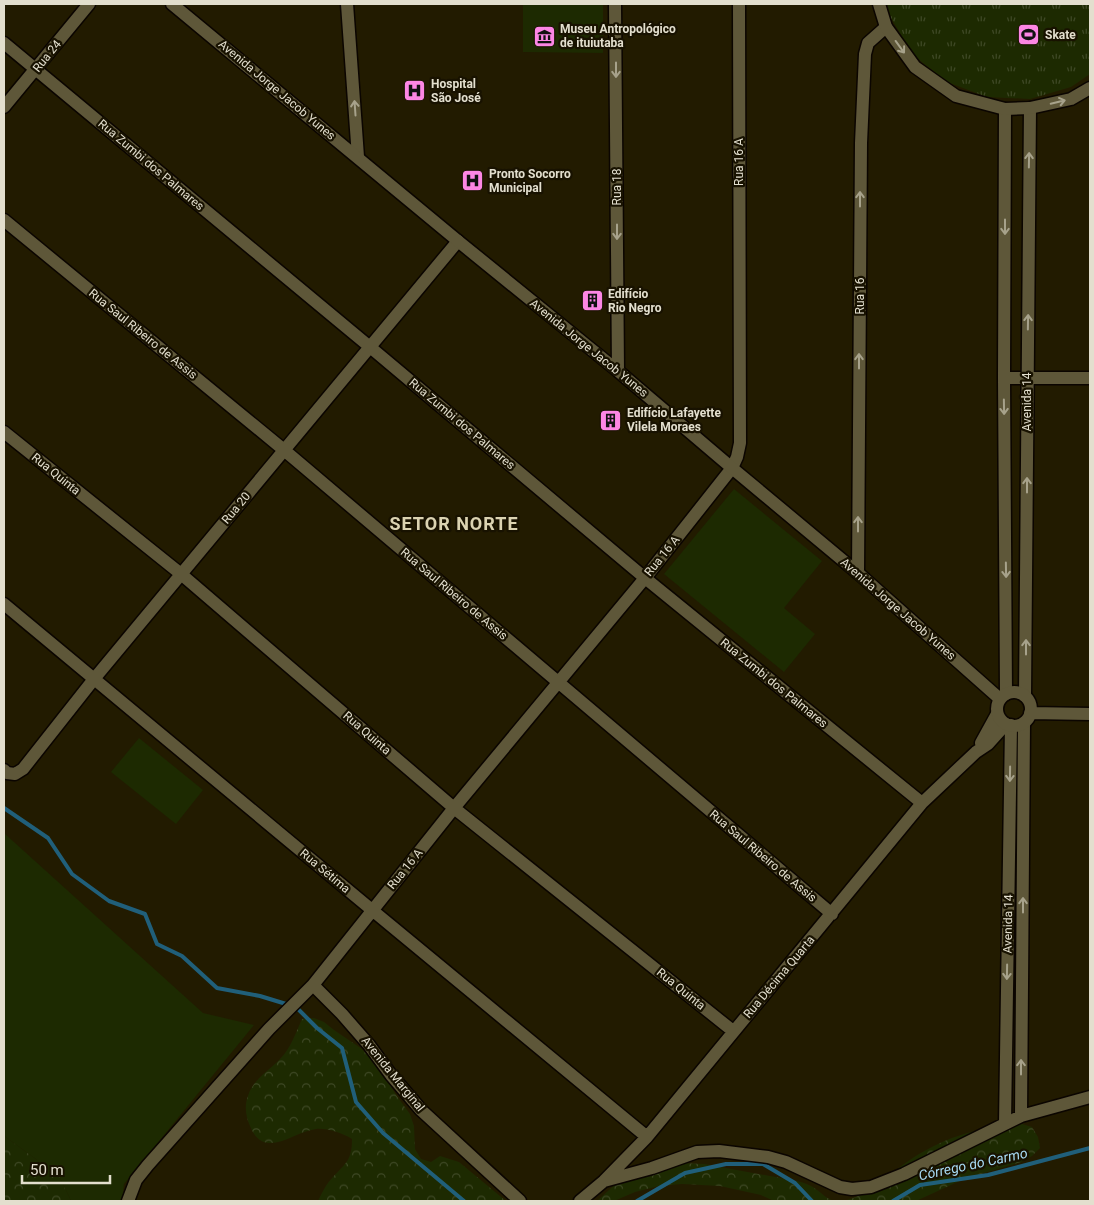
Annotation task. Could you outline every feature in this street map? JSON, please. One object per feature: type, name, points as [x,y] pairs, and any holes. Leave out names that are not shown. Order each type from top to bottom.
[{"type":"street","name":"Rua 24","points":[[4,107],[89,4]]},
{"type":"street","name":"Avenida Jorge Jacob Yunes","points":[[172,4],[618,371],[1003,696]]},
{"type":"street","points":[[347,4],[358,157]]},
{"type":"street","name":"Rua 18","points":[[615,4],[618,371]]},
{"type":"street","name":"Rua 16 A","points":[[128,1201],[136,1180],[148,1165],[270,1029],[313,985],[454,808],[645,578],[732,468],[737,457],[740,442],[739,4]]},
{"type":"street","points":[[879,4],[886,27],[915,67],[956,96],[1005,108],[1030,108],[1071,99],[1090,88]]},
{"type":"street","name":"Rua 16","points":[[858,573],[860,143],[868,43],[886,27]]},
{"type":"street","name":"Rua Zumbi dos Palmares","points":[[4,43],[645,578],[922,803]]},
{"type":"street","name":"Avenida 14","points":[[997,714],[997,706],[1003,696],[1005,108]]},
{"type":"street","name":"Avenida 14","points":[[1021,1116],[1027,718],[1029,702],[1025,696],[1030,108]]},
{"type":"street","name":"Rua Saul Ribeiro de Assis","points":[[4,220],[284,450],[832,914]]},
{"type":"street","name":"Rua 20","points":[[9,772],[24,769],[94,679],[458,241]]},
{"type":"street","points":[[1004,378],[1090,378]]},
{"type":"street","name":"Rua Quinta","points":[[4,432],[181,574],[454,808],[733,1032]]},
{"type":"street","name":"Rua Sétima","points":[[4,604],[647,1137]]},
{"type":"street","points":[[1003,696],[1016,692],[1025,696]]},
{"type":"street","points":[[997,714],[1008,725],[1016,726],[1027,718],[1090,714]]},
{"type":"street","name":"Rua Décima Quarta","points":[[976,752],[997,714]]},
{"type":"street","name":"Avenida 14","points":[[1005,1123],[1008,725]]},
{"type":"street","name":"Rua Décima Quarta","points":[[580,1201],[604,1181],[647,1137],[922,803],[1008,725]]},
{"type":"street","name":"Avenida Marginal","points":[[313,985],[369,1045],[391,1075],[421,1110],[520,1201]]},
{"type":"street","points":[[604,1181],[652,1168],[697,1152],[719,1151],[768,1157],[786,1162],[840,1187],[852,1189],[871,1187],[904,1174],[1021,1116],[1090,1097]]},
{"type":"green space","points":[[523,4],[603,4],[603,53],[523,52]]},
{"type":"green space","points":[[887,4],[1090,4],[1090,74],[1071,87],[1030,99],[987,97],[947,82],[913,55],[891,18]]},
{"type":"green space","points":[[734,489],[822,561],[784,608],[815,634],[784,672],[664,574]]},
{"type":"green space","points":[[139,738],[203,790],[176,824],[111,772]]},
{"type":"green space","points":[[4,833],[203,1013],[254,1025],[124,1184],[122,1201],[71,1201],[59,1176],[4,1136]]},
{"type":"green space","points":[[314,1018],[324,1022],[362,1049],[384,1074],[410,1114],[414,1126],[415,1149],[421,1159],[431,1162],[440,1156],[459,1162],[506,1201],[318,1201],[328,1183],[347,1161],[351,1152],[352,1139],[334,1131],[316,1129],[279,1142],[263,1142],[256,1136],[250,1126],[246,1108],[250,1090],[284,1055],[302,1019]]},
{"type":"green space","points":[[1022,1124],[1032,1127],[1038,1137],[1040,1148],[1032,1156],[1021,1162],[964,1179],[916,1201],[842,1201],[868,1191],[920,1154],[947,1140],[991,1127]]},
{"type":"green space","points":[[4,1136],[59,1176],[71,1201],[4,1201]]},
{"type":"green space","points":[[681,1163],[704,1164],[797,1181],[810,1185],[835,1201],[774,1201],[761,1195],[720,1186],[682,1184],[659,1186],[635,1192],[614,1201],[597,1201],[621,1179]]},
{"type":"waterway","points":[[4,808],[48,838],[72,874],[109,901],[145,914],[157,944],[182,956],[217,988],[260,996],[296,1007],[317,1028],[342,1048],[356,1102],[383,1133],[464,1201]]},
{"type":"waterway","name":"Córrego do Carmo","points":[[893,1201],[920,1185],[988,1175],[1090,1148]]},
{"type":"waterway","points":[[637,1201],[685,1173],[726,1164],[763,1164],[795,1183],[812,1201]]},
{"type":"place","name":"Skate","points":[[1029,35]]},
{"type":"place","name":"Museu Antropológico de ituiutaba","points":[[544,36]]},
{"type":"place","name":"Hospital São José","points":[[415,91]]},
{"type":"place","name":"Pronto Socorro Municipal","points":[[473,181]]},
{"type":"place","name":"Edifício Rio Negro","points":[[592,301]]},
{"type":"place","name":"Edifício Lafayette Vilela Moraes","points":[[611,420]]},
{"type":"district","name":"SETOR NORTE","points":[[454,524]]}]
